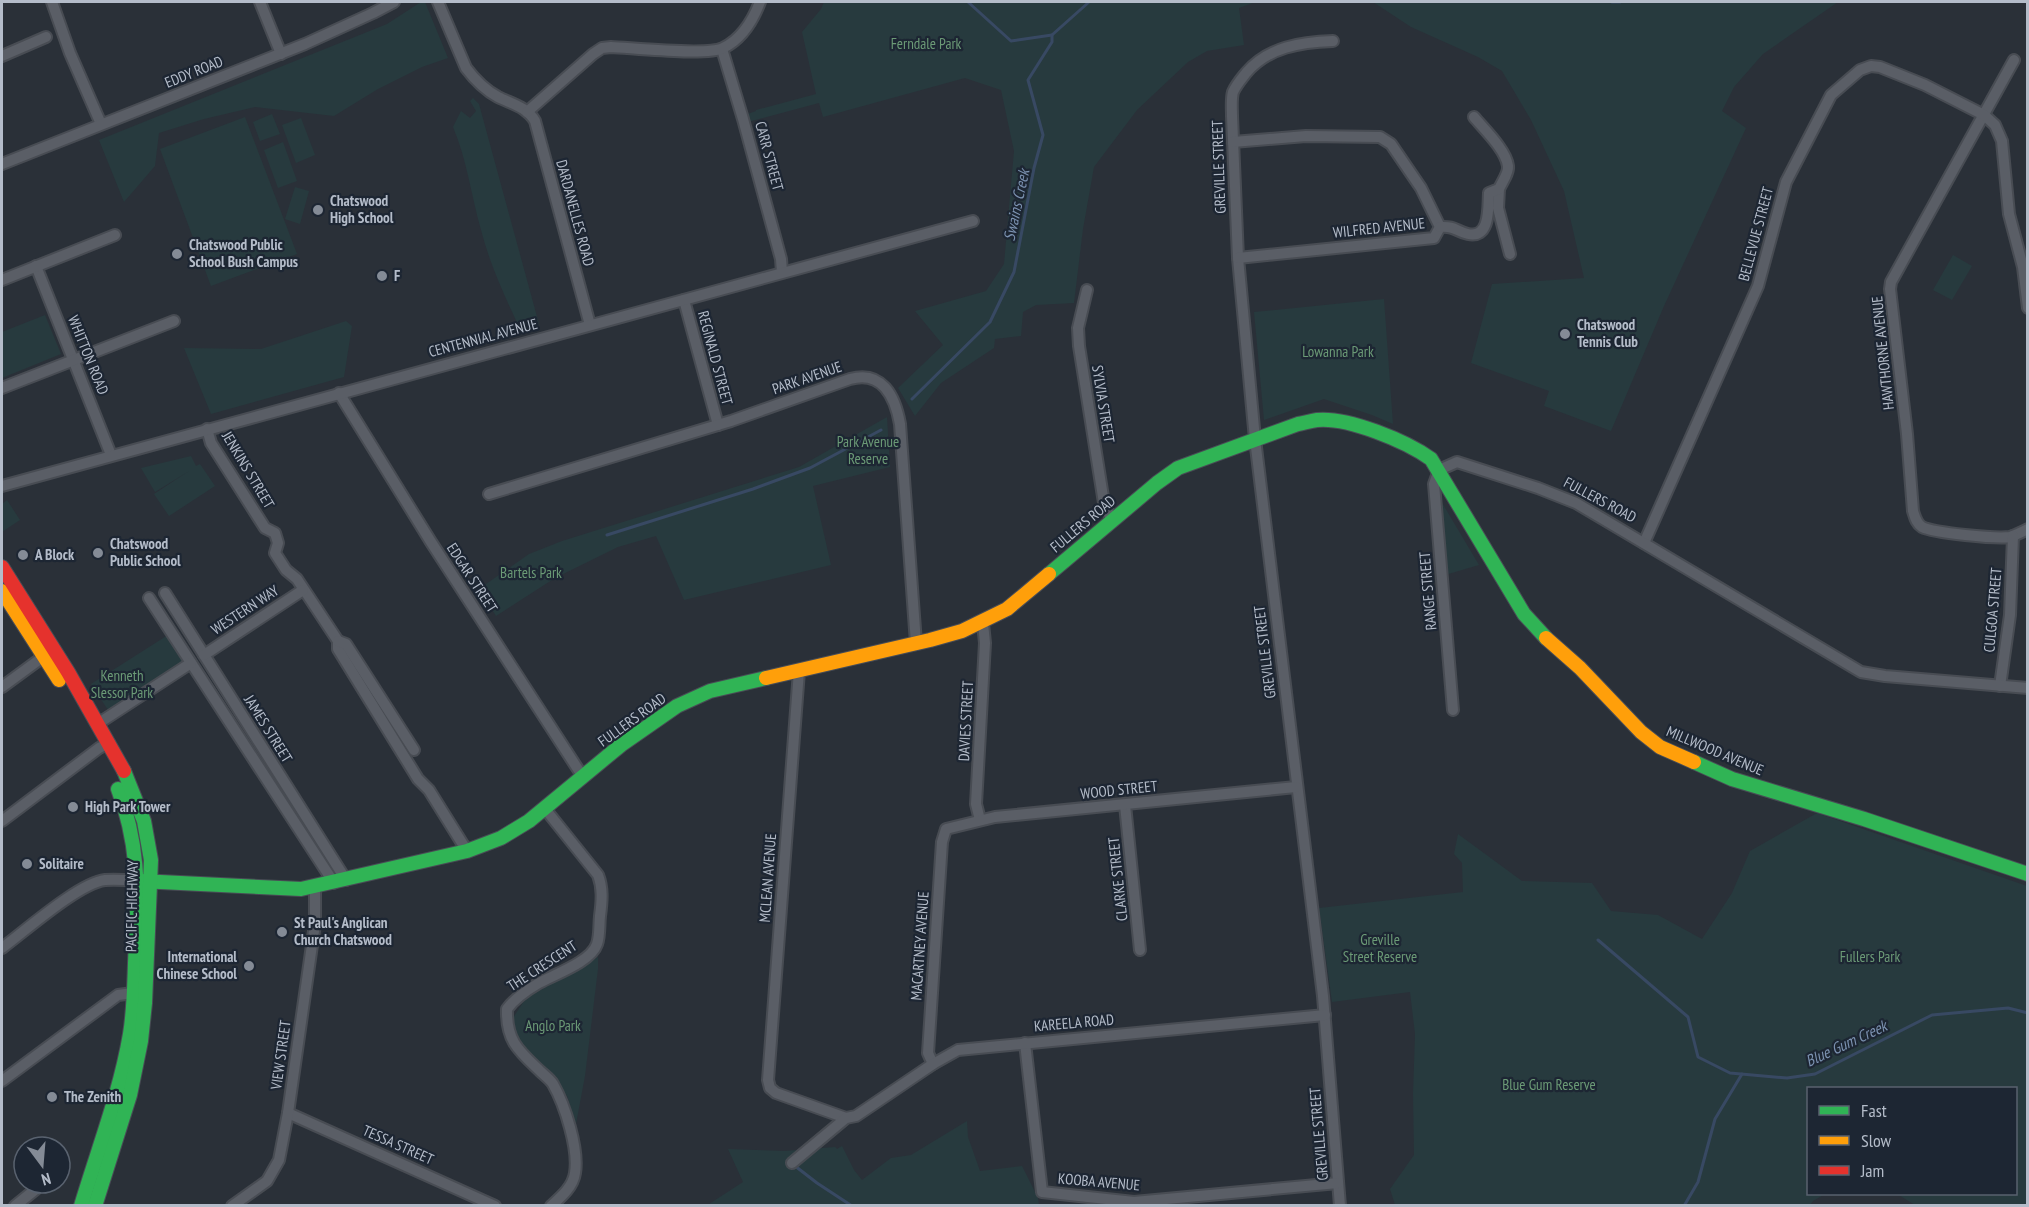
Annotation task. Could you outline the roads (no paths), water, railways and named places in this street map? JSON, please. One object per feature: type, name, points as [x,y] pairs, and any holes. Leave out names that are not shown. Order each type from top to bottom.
[{"type":"main road","name":"FULLERS ROAD","points":[[145,881],[288,890],[315,887],[467,850],[505,837],[546,810],[583,777],[654,722],[692,698],[726,685],[799,671],[951,635],[983,623],[1006,609],[1178,468],[1306,422],[1337,421],[1386,436],[1416,448],[1431,459],[1439,470]]},
{"type":"main road","name":"MILLWOOD AVENUE","points":[[1439,470],[1524,614],[1544,636],[1580,668],[1629,721],[1653,742],[1732,779],[1864,819],[2028,874]]},
{"type":"main road","name":"PACIFIC HIGHWAY","points":[[2,567],[104,746]]},
{"type":"main road","name":"PACIFIC HIGHWAY","points":[[2,591],[99,723],[104,746],[130,822],[145,881],[146,1001],[141,1045],[129,1098],[95,1206]]},
{"type":"main road","name":"PACIFIC HIGHWAY","points":[[81,1206],[123,1067],[130,1034],[145,881]]},
{"type":"street","points":[[52,2],[70,53],[101,124]]},
{"type":"street","points":[[260,2],[281,54]]},
{"type":"street","name":"EDDY ROAD","points":[[2,164],[281,54],[394,2]]},
{"type":"street","points":[[438,2],[470,74],[486,89],[528,112],[602,48],[705,51],[722,49],[744,31],[760,2]]},
{"type":"street","points":[[2,56],[46,38]]},
{"type":"street","name":"GREVILLE STREET","points":[[1333,41],[1307,42],[1270,53],[1250,69],[1232,93],[1238,258],[1255,439],[1325,1015],[1340,1206]]},
{"type":"street","name":"CARR STREET","points":[[722,49],[781,259],[782,272]]},
{"type":"street","name":"HAWTHORNE AVENUE","points":[[2014,60],[1891,282],[1890,289],[1907,434],[1913,511],[1916,520],[1921,526],[1941,532],[2002,538],[2028,529]]},
{"type":"street","name":"BELLEVUE STREET","points":[[1644,543],[1758,286],[1786,182],[1831,95],[1860,70],[1875,66],[1925,85],[1984,115]]},
{"type":"street","name":"DARDANELLES ROAD","points":[[528,112],[535,121],[590,325]]},
{"type":"street","points":[[1984,115],[1995,125],[2002,141],[2009,214],[2023,267],[2028,308]]},
{"type":"street","points":[[1474,117],[1504,154],[1508,167],[1499,189],[1498,208],[1510,255]]},
{"type":"street","name":"WILFRED AVENUE","points":[[1233,142],[1306,136],[1380,137],[1391,144],[1421,188],[1440,227],[1434,238],[1238,258]]},
{"type":"street","points":[[1440,227],[1452,226],[1470,234],[1478,233],[1484,228],[1488,219],[1489,193],[1499,189]]},
{"type":"street","name":"CENTENNIAL AVENUE","points":[[2,486],[973,221]]},
{"type":"street","points":[[2,280],[115,235]]},
{"type":"street","name":"WHITTON ROAD","points":[[36,266],[111,455]]},
{"type":"street","name":"SYLVIA STREET","points":[[1087,290],[1078,328],[1079,346],[1104,503],[1112,521]]},
{"type":"street","name":"REGINALD STREET","points":[[684,300],[718,425]]},
{"type":"street","points":[[2,388],[174,321]]},
{"type":"street","name":"PARK AVENUE","points":[[489,494],[718,425],[860,376],[871,378],[888,390],[895,403],[900,424],[916,643]]},
{"type":"street","name":"EDGAR STREET","points":[[339,393],[431,542],[583,777]]},
{"type":"street","name":"JENKINS STREET","points":[[207,429],[211,443],[265,528],[275,533],[278,543],[275,553],[286,570],[297,579],[338,641],[338,650],[418,779],[429,790],[467,850]]},
{"type":"street","name":"FULLERS ROAD","points":[[1439,470],[1457,462],[1466,463],[1576,503],[1861,672],[2028,688]]},
{"type":"street","name":"RANGE STREET","points":[[1439,470],[1434,484],[1453,710]]},
{"type":"street","name":"CULGOA STREET","points":[[2000,686],[2010,615],[2013,536]]},
{"type":"street","name":"WESTERN WAY","points":[[204,655],[303,590]]},
{"type":"street","name":"JAMES STREET","points":[[165,593],[340,882]]},
{"type":"street","name":"JAMES STREET","points":[[149,598],[340,882]]},
{"type":"street","name":"DAVIES STREET","points":[[980,820],[976,804],[985,642],[983,623]]},
{"type":"street","name":"JENKINS STREET","points":[[338,641],[346,644],[414,750]]},
{"type":"street","points":[[2,687],[49,653]]},
{"type":"street","points":[[99,723],[191,663]]},
{"type":"street","name":"MCLEAN AVENUE","points":[[799,671],[768,1080],[770,1088],[776,1093],[846,1118]]},
{"type":"street","points":[[2,821],[104,746]]},
{"type":"street","name":"WOOD STREET","points":[[946,829],[995,817],[1296,787]]},
{"type":"street","name":"CLARKE STREET","points":[[1125,805],[1140,950]]},
{"type":"street","name":"THE CRESCENT","points":[[546,810],[598,874],[602,885],[597,945],[577,963],[540,982],[515,999],[507,1009],[508,1029],[514,1045],[520,1054],[552,1082],[572,1137],[575,1151],[575,1174],[564,1194],[551,1206]]},
{"type":"street","name":"MACARTNEY AVENUE","points":[[933,1064],[928,1053],[942,842],[946,829]]},
{"type":"street","points":[[2,948],[91,884],[106,880],[145,881]]},
{"type":"street","name":"VIEW STREET","points":[[232,1206],[262,1185],[274,1171],[279,1160],[288,1113],[315,924],[315,887]]},
{"type":"street","points":[[2,1081],[118,995],[133,993]]},
{"type":"street","name":"KAREELA ROAD","points":[[792,1162],[846,1118],[856,1116],[933,1064],[958,1050],[1325,1015]]},
{"type":"street","name":"KOOBA AVENUE","points":[[1025,1043],[1042,1192],[1134,1202],[1338,1183]]},
{"type":"street","name":"TESSA STREET","points":[[288,1113],[495,1206]]},
{"type":"street","points":[[15,1206],[29,1195]]},
{"type":"waterway","points":[[968,2],[1011,41],[1052,35]]},
{"type":"waterway","name":"Swains Creek","points":[[912,399],[990,322],[1014,272],[1034,168],[1043,135],[1028,80],[1052,42],[1052,35],[1089,2]]},
{"type":"waterway","name":"Swains Creek","points":[[1612,2],[1620,2]]},
{"type":"waterway","points":[[607,535],[753,489],[810,468],[881,430]]},
{"type":"waterway","name":"Blue Gum Creek","points":[[1598,940],[1688,1017],[1698,1057],[1730,1073],[1787,1078],[1815,1074],[1932,1015],[2008,1008],[2028,1013]]},
{"type":"waterway","name":"Blue Gum Creek","points":[[1684,1206],[1698,1182],[1715,1119],[1742,1074]]},
{"type":"waterway","name":"Blue Gum Creek","points":[[795,1166],[852,1206]]},
{"type":"place","name":"Chatswood High School","points":[[318,210]]},
{"type":"place","name":"Chatswood Public School Bush Campus","points":[[177,254]]},
{"type":"place","name":"F","points":[[382,276]]},
{"type":"place","name":"Chatswood Tennis Club","points":[[1565,334]]},
{"type":"place","name":"Chatswood Public School","points":[[98,553]]},
{"type":"place","name":"A Block","points":[[23,555]]},
{"type":"place","name":"High Park Tower","points":[[73,807]]},
{"type":"place","name":"Solitaire","points":[[27,864]]},
{"type":"place","name":"St Paul's Anglican Church Chatswood","points":[[282,932]]},
{"type":"place","name":"International Chinese School","points":[[249,966]]},
{"type":"place","name":"The Zenith","points":[[52,1097]]},
{"type":"park label","name":"Ferndale Park","points":[[926,44]]},
{"type":"park label","name":"Lowanna Park","points":[[1338,352]]},
{"type":"park label","name":"Park Avenue Reserve","points":[[868,450]]},
{"type":"park label","name":"Bartels Park","points":[[531,573]]},
{"type":"park label","name":"Kenneth Slessor Park","points":[[122,684]]},
{"type":"park label","name":"Greville Street Reserve","points":[[1380,948]]},
{"type":"park label","name":"Fullers Park","points":[[1870,957]]},
{"type":"park label","name":"Anglo Park","points":[[553,1026]]},
{"type":"park label","name":"Blue Gum Reserve","points":[[1549,1085]]}]
